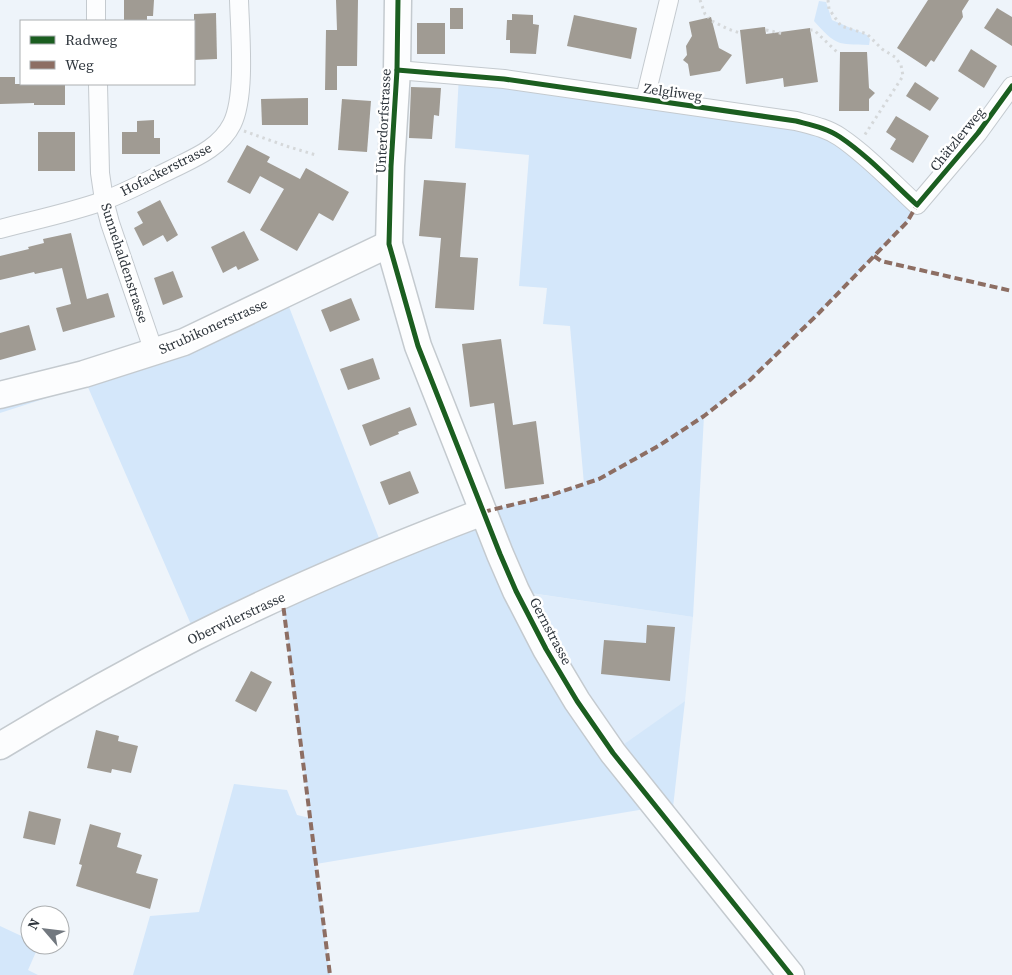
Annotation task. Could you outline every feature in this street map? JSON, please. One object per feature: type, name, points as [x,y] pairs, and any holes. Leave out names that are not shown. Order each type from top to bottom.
[{"type":"street","points":[[96,0],[96,20]]},
{"type":"street","name":"Hofackerstrasse","points":[[0,229],[78,209],[104,200],[204,153],[220,140],[232,125],[238,107],[240,89],[239,0]]},
{"type":"street","name":"Unterdorfstrasse","points":[[389,244],[391,166],[397,70],[398,0]]},
{"type":"street","points":[[645,99],[669,0]]},
{"type":"street","name":"Zelgliweg","points":[[397,70],[504,79],[796,121],[839,136],[917,204]]},
{"type":"street","name":"Sunnehaldenstrasse","points":[[98,85],[100,173],[104,200],[154,352]]},
{"type":"street","name":"Chätzlerweg","points":[[917,204],[978,133],[1012,86]]},
{"type":"street","name":"Strubikonerstrasse","points":[[0,395],[84,374],[184,342],[389,244]]},
{"type":"street","name":"Gernstrasse","points":[[389,244],[418,346],[483,512],[516,590],[546,649],[577,701],[613,752],[791,975]]},
{"type":"street","name":"Oberwilerstrasse","points":[[0,746],[101,686],[222,624],[384,552],[483,512]]},
{"type":"path","points":[[700,0],[706,14],[711,19],[728,29],[740,33]]},
{"type":"path","points":[[828,0],[829,9],[842,26],[867,34],[882,49],[895,57],[901,65],[903,76],[856,150]]},
{"type":"path","points":[[766,30],[785,34]]},
{"type":"path","points":[[810,30],[814,30],[838,53]]},
{"type":"path","points":[[239,129],[316,155]]},
{"type":"shaded area","points":[[819,1],[826,2],[832,20],[867,35],[870,39],[869,45],[843,44],[828,35],[814,21]]},
{"type":"shaded area","points":[[459,75],[819,127],[917,205],[907,222],[816,316],[750,380],[704,416],[693,617],[517,591],[613,752],[685,701],[671,825],[657,807],[316,864],[330,975],[133,975],[150,916],[199,912],[234,784],[287,790],[297,815],[310,818],[282,596],[196,636],[87,385],[0,413],[0,395],[284,294],[384,551],[483,512],[525,502],[584,484],[570,326],[543,324],[547,288],[519,286],[529,155],[455,148]]},
{"type":"shaded area","points":[[516,591],[693,617],[685,701],[613,753]]},
{"type":"shaded area","points":[[0,926],[20,935],[20,955],[35,955],[28,970],[38,975],[0,975]]},
{"type":"building","points":[[124,0],[154,0],[153,16],[147,16],[147,20],[124,20]]},
{"type":"building","points":[[336,0],[358,0],[357,66],[337,66],[337,90],[325,90],[326,30],[337,30]]},
{"type":"building","points":[[928,0],[969,0],[962,11],[963,17],[934,62],[931,60],[926,67],[897,48]]},
{"type":"building","points":[[450,8],[463,8],[463,29],[450,29]]},
{"type":"building","points":[[997,8],[1012,17],[1012,46],[984,28]]},
{"type":"building","points":[[216,13],[217,59],[195,60],[194,14]]},
{"type":"building","points":[[512,14],[533,15],[533,24],[539,25],[536,54],[510,53],[510,40],[506,40],[507,20],[512,20]]},
{"type":"building","points":[[574,15],[637,28],[631,59],[567,46]]},
{"type":"building","points":[[711,17],[719,48],[732,55],[720,71],[690,76],[688,64],[683,60],[687,55],[686,46],[692,36],[689,22]]},
{"type":"building","points":[[417,23],[445,23],[445,54],[417,54]]},
{"type":"building","points":[[765,27],[766,34],[810,28],[818,82],[784,87],[783,78],[746,84],[740,30]]},
{"type":"building","points":[[971,49],[997,66],[984,88],[958,71]]},
{"type":"building","points":[[840,52],[867,52],[869,88],[875,93],[869,99],[869,111],[839,111]]},
{"type":"building","points":[[0,77],[15,77],[15,84],[20,85],[65,85],[65,105],[34,105],[34,103],[0,104]]},
{"type":"building","points":[[915,82],[939,98],[930,111],[906,96]]},
{"type":"building","points":[[411,87],[441,88],[439,116],[434,115],[432,139],[409,138]]},
{"type":"building","points":[[308,98],[308,125],[262,125],[261,99]]},
{"type":"building","points":[[342,99],[371,101],[367,152],[338,150]]},
{"type":"building","points":[[896,116],[929,136],[913,163],[890,149],[896,139],[886,132]]},
{"type":"building","points":[[154,120],[154,138],[160,138],[160,154],[122,154],[122,132],[137,132],[137,121]]},
{"type":"building","points":[[38,132],[75,132],[75,171],[38,171]]},
{"type":"building","points":[[247,145],[270,157],[267,162],[300,179],[306,168],[349,192],[333,221],[319,213],[297,251],[260,230],[284,189],[260,176],[250,194],[227,182]]},
{"type":"building","points":[[424,180],[466,183],[460,257],[478,258],[474,310],[435,308],[441,238],[419,236]]},
{"type":"building","points":[[160,200],[178,235],[167,242],[163,235],[143,246],[134,228],[143,223],[137,212]]},
{"type":"building","points":[[244,231],[259,260],[238,270],[236,266],[223,273],[211,247]]},
{"type":"building","points":[[71,233],[87,299],[108,293],[115,317],[63,332],[56,308],[71,304],[62,268],[0,280],[0,256],[29,249],[28,247],[44,243],[43,239]]},
{"type":"building","points":[[173,271],[183,297],[163,305],[154,278]]},
{"type":"building","points":[[351,298],[360,320],[330,332],[321,310]]},
{"type":"building","points":[[29,325],[36,350],[0,360],[0,333]]},
{"type":"building","points":[[501,339],[513,425],[536,421],[544,484],[505,489],[494,403],[470,407],[462,344]]},
{"type":"building","points":[[373,358],[380,379],[348,390],[340,369]]},
{"type":"building","points":[[410,407],[417,425],[370,446],[362,425]]},
{"type":"building","points":[[410,471],[419,493],[389,505],[380,482]]},
{"type":"building","points":[[647,625],[675,627],[670,681],[601,674],[604,640],[646,643]]},
{"type":"building","points":[[251,671],[272,682],[256,712],[235,701]]},
{"type":"building","points":[[96,730],[119,736],[118,741],[138,746],[131,773],[112,769],[111,773],[87,768]]},
{"type":"building","points":[[29,811],[61,819],[55,845],[23,838]]},
{"type":"building","points":[[90,824],[121,833],[117,847],[142,855],[136,873],[158,879],[150,909],[76,886],[82,865],[79,864]]},
{"type":"marked path","points":[[483,512],[548,496],[599,479],[660,445],[704,416],[750,380],[816,316],[907,222],[917,205]]},
{"type":"marked path","points":[[874,256],[881,261],[1012,291]]},
{"type":"marked path","points":[[282,596],[330,975]]},
{"type":"cycle path","points":[[398,0],[397,70],[391,166],[389,244],[418,346],[500,554],[516,591],[546,649],[577,701],[613,753],[791,975]]},
{"type":"cycle path","points":[[397,70],[504,79],[796,121],[819,127],[840,137],[870,161],[917,205],[978,133],[1012,86]]}]
